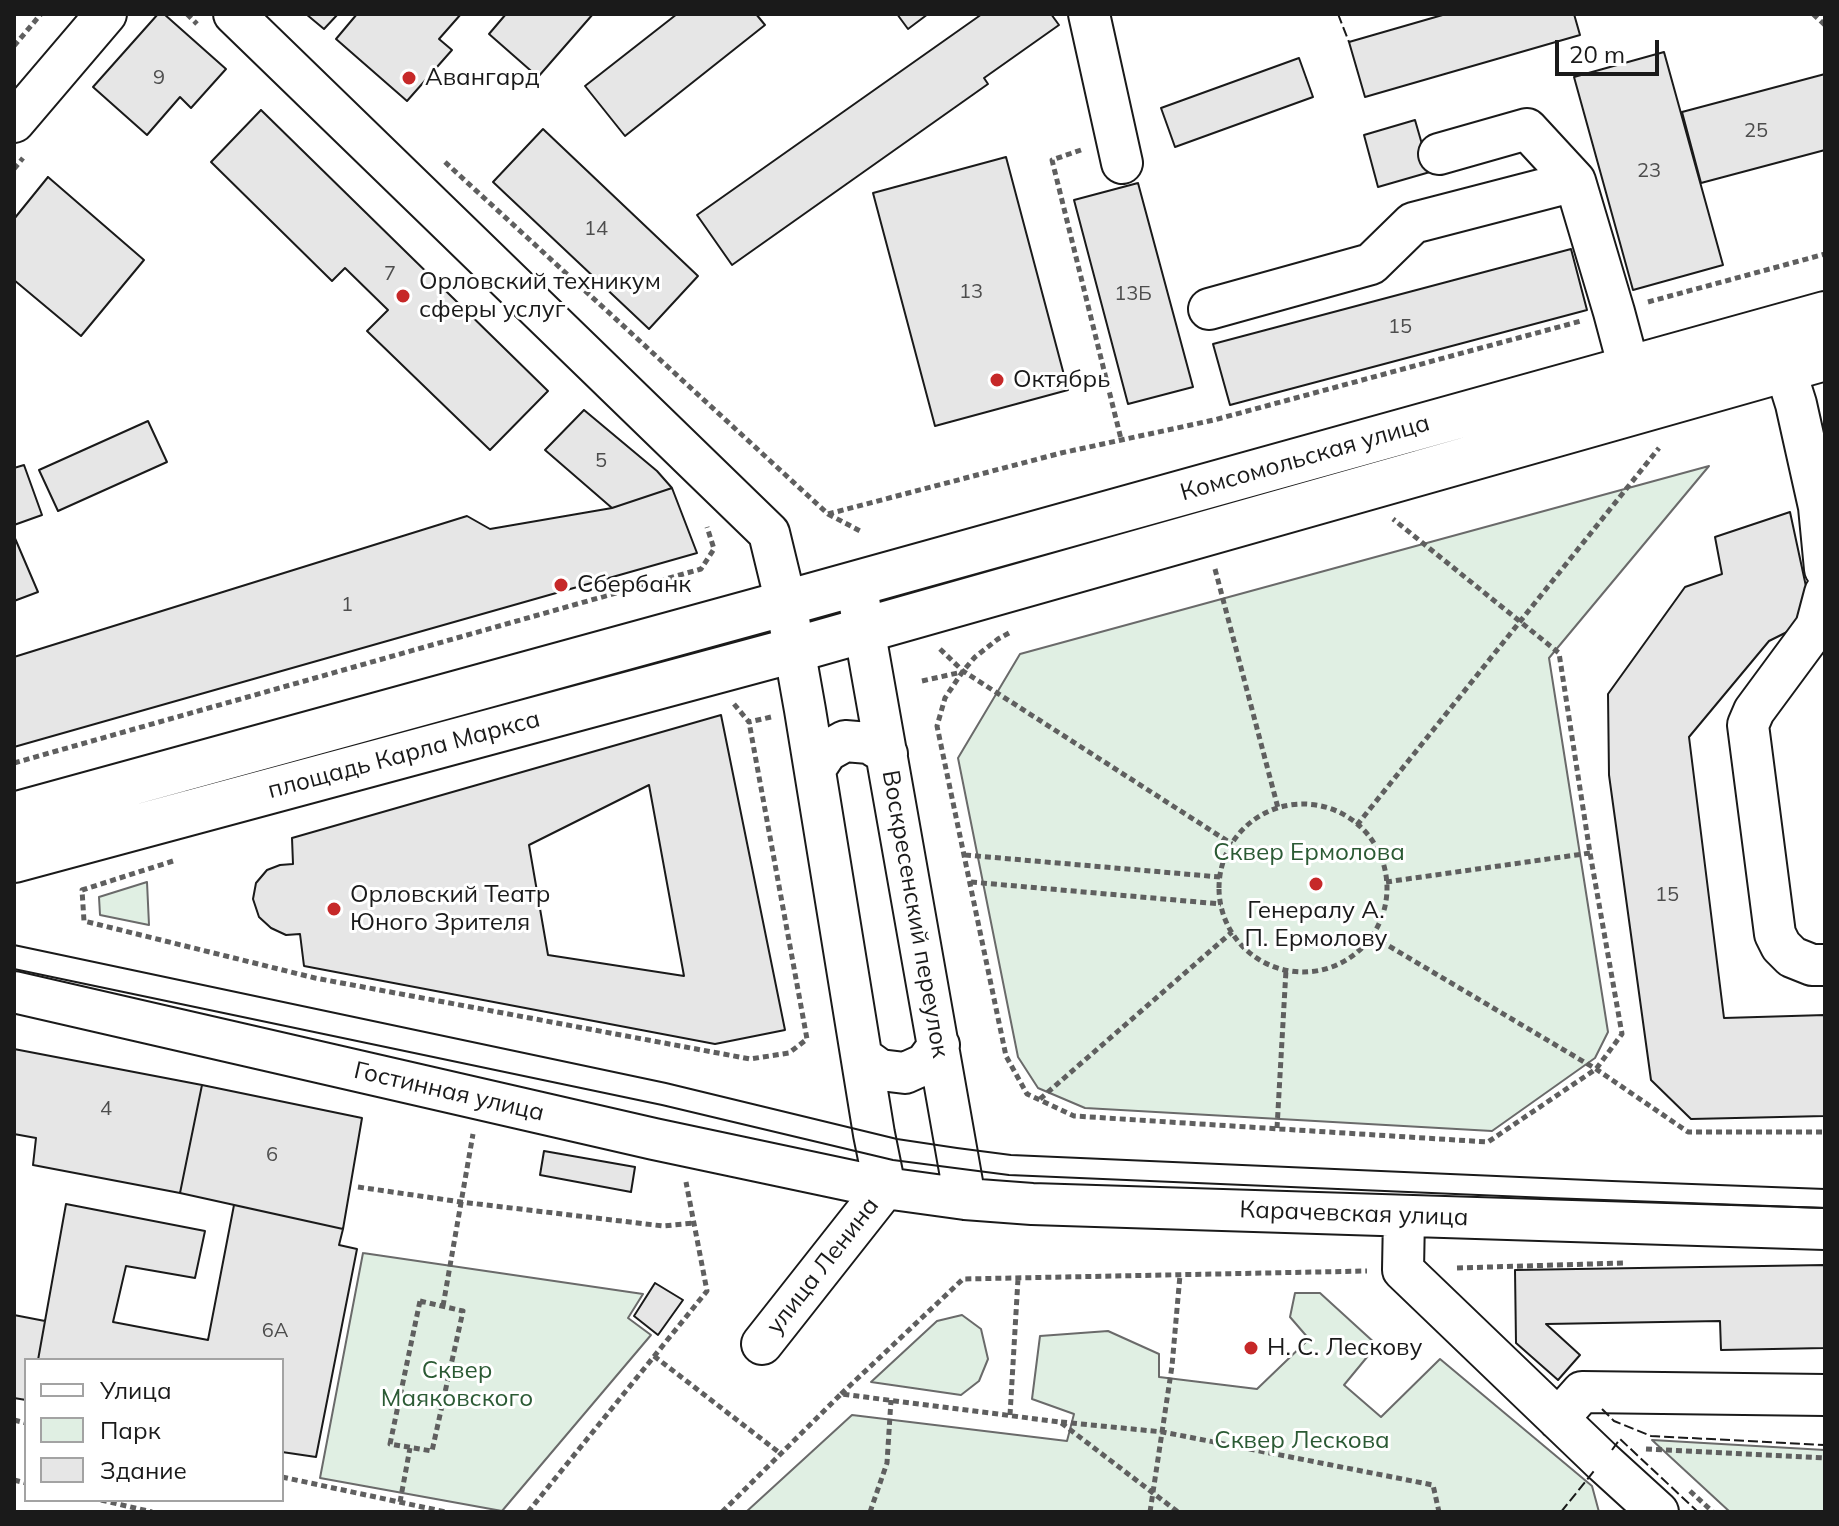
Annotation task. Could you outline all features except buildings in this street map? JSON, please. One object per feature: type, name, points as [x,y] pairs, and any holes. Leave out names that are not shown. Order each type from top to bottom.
[{"type":"main road","name":"Комсомольская улица","points":[[786,603],[1825,314]]},
{"type":"main road","name":"Комсомольская улица","points":[[794,650],[1805,363]]},
{"type":"main road","name":"площадь Карла Маркса","points":[[14,815],[786,603]]},
{"type":"main road","name":"площадь Карла Маркса","points":[[14,860],[794,650]]},
{"type":"street","points":[[14,122],[106,14]]},
{"type":"street","points":[[234,14],[769,533],[786,603],[885,1188]]},
{"type":"street","points":[[1089,14],[1119,150]]},
{"type":"street","points":[[1439,154],[1527,129],[1575,181],[1629,368]]},
{"type":"street","points":[[1209,309],[1371,264],[1413,223],[1575,181]]},
{"type":"street","points":[[1805,363],[1796,404],[1819,507],[1825,569]]},
{"type":"street","name":"Воскресенский переулок","points":[[856,583],[965,1199]]},
{"type":"street","points":[[1825,593],[1816,627],[1754,711],[1748,725],[1775,934],[1792,957],[1812,965],[1825,965]]},
{"type":"street","points":[[815,769],[827,751],[845,741],[869,743],[887,754]]},
{"type":"street","name":"Гостинная улица","points":[[14,992],[639,1136],[885,1188]]},
{"type":"street","points":[[862,1057],[880,1070],[905,1073],[925,1064],[939,1045]]},
{"type":"street","name":"Карачевская улица","points":[[885,1188],[1032,1204],[1825,1229]]},
{"type":"street","name":"улица Ленина","points":[[762,1344],[885,1188]]},
{"type":"street","points":[[1404,1216],[1403,1270],[1658,1512]]},
{"type":"street","points":[[1558,1419],[1582,1392],[1825,1395]]},
{"type":"path","points":[[14,46],[41,14]]},
{"type":"path","points":[[1813,14],[1825,25]]},
{"type":"path","points":[[1119,150],[1052,160],[1121,439]]},
{"type":"path","points":[[435,152],[828,514],[862,532]]},
{"type":"path","points":[[828,514],[1121,439],[1214,420],[1825,254]]},
{"type":"path","points":[[1357,825],[1664,442]]},
{"type":"path","points":[[1021,627],[998,639],[963,671],[945,698],[937,726],[1006,1056],[1027,1094],[1074,1116],[1488,1142],[1596,1069],[1622,1034],[1559,653],[1389,516]]},
{"type":"path","points":[[1214,564],[1278,808]]},
{"type":"path","points":[[14,763],[701,569]]},
{"type":"path","points":[[938,647],[963,671],[1232,844]]},
{"type":"path","points":[[922,681],[963,671]]},
{"type":"path","points":[[182,859],[82,890],[84,921],[331,981],[750,1059],[789,1053],[807,1039],[749,722],[731,700]]},
{"type":"path","points":[[749,722],[772,716]]},
{"type":"path","points":[[1315,804],[1343,813],[1366,832],[1381,857],[1386,882],[1384,912],[1372,936],[1354,955],[1331,968],[1305,972],[1278,969],[1254,957],[1235,939],[1223,915],[1218,889],[1222,860],[1237,835],[1259,815],[1278,808],[1315,804]]},
{"type":"path","points":[[1386,882],[1590,853]]},
{"type":"path","points":[[965,855],[1220,877]]},
{"type":"path","points":[[970,882],[1221,904]]},
{"type":"path","points":[[1040,1099],[1232,932]]},
{"type":"path","points":[[1372,936],[1596,1069],[1688,1132],[1825,1132]]},
{"type":"path","points":[[1277,1129],[1286,970]]},
{"type":"path","points":[[443,1306],[474,1125]]},
{"type":"path","points":[[528,1512],[707,1291],[683,1168]]},
{"type":"path","points":[[358,1187],[663,1226],[694,1223]]},
{"type":"path","points":[[722,1512],[963,1279],[1638,1263]]},
{"type":"path","points":[[1150,1512],[1172,1366],[1180,1275]]},
{"type":"path","points":[[1010,1415],[1018,1279]]},
{"type":"path","points":[[420,1301],[463,1311],[432,1451],[410,1448],[390,1444],[420,1301]]},
{"type":"path","points":[[654,1356],[781,1454]]},
{"type":"path","points":[[841,1394],[1163,1432],[1433,1485],[1439,1512]]},
{"type":"path","points":[[870,1512],[887,1463],[891,1400]]},
{"type":"path","points":[[1060,1422],[1178,1512]]},
{"type":"path","points":[[400,1502],[410,1448]]},
{"type":"path","points":[[1645,1449],[1825,1458]]},
{"type":"path","points":[[284,1477],[446,1512]]},
{"type":"path","points":[[110,1502],[152,1512]]},
{"type":"green space","name":"Сквер Ермолова","points":[[1709,466],[1549,658],[1608,1032],[1595,1058],[1492,1131],[1085,1108],[1038,1088],[1018,1057],[958,758],[1020,654]]},
{"type":"green space","points":[[147,882],[149,925],[100,915],[99,897]]},
{"type":"green space","name":"Сквер Маяковского","points":[[363,1253],[643,1294],[628,1318],[651,1335],[502,1511],[320,1478]]},
{"type":"green space","name":"Сквер Лескова","points":[[1295,1293],[1320,1293],[1377,1345],[1344,1385],[1381,1417],[1440,1359],[1592,1486],[1599,1512],[746,1512],[852,1415],[1067,1441],[1074,1414],[1032,1399],[1040,1336],[1108,1331],[1159,1354],[1159,1377],[1257,1389],[1309,1339],[1290,1317]]},
{"type":"green space","points":[[962,1315],[981,1329],[988,1359],[979,1381],[961,1395],[871,1382],[937,1321]]},
{"type":"green space","points":[[1652,1440],[1825,1450],[1825,1512],[1730,1512]]},
{"type":"tram line","points":[[14,945],[666,1083],[897,1139],[957,1148],[1011,1155],[1825,1189]]},
{"type":"tram line","points":[[14,969],[662,1105],[893,1160],[1009,1175],[1825,1208]]},
{"type":"fence","points":[[1338,14],[1349,42]]},
{"type":"fence","points":[[1602,1409],[1614,1421],[1651,1436],[1825,1445]]},
{"type":"fence","points":[[1612,1450],[1620,1439],[1698,1512]]},
{"type":"fence","points":[[1561,1512],[1594,1471]]},
{"type":"place","name":"Авангард","points":[[409,78]]},
{"type":"place","name":"Орловский техникум сферы услуг","points":[[403,296]]},
{"type":"place","name":"Октябрь","points":[[997,380]]},
{"type":"place","name":"Сбербанк","points":[[561,585]]},
{"type":"place","name":"Генералу А. П. Ермолову","points":[[1316,884]]},
{"type":"place","name":"Орловский Театр Юного Зрителя","points":[[334,909]]},
{"type":"place","name":"Н. С. Лескову","points":[[1251,1348]]}]
